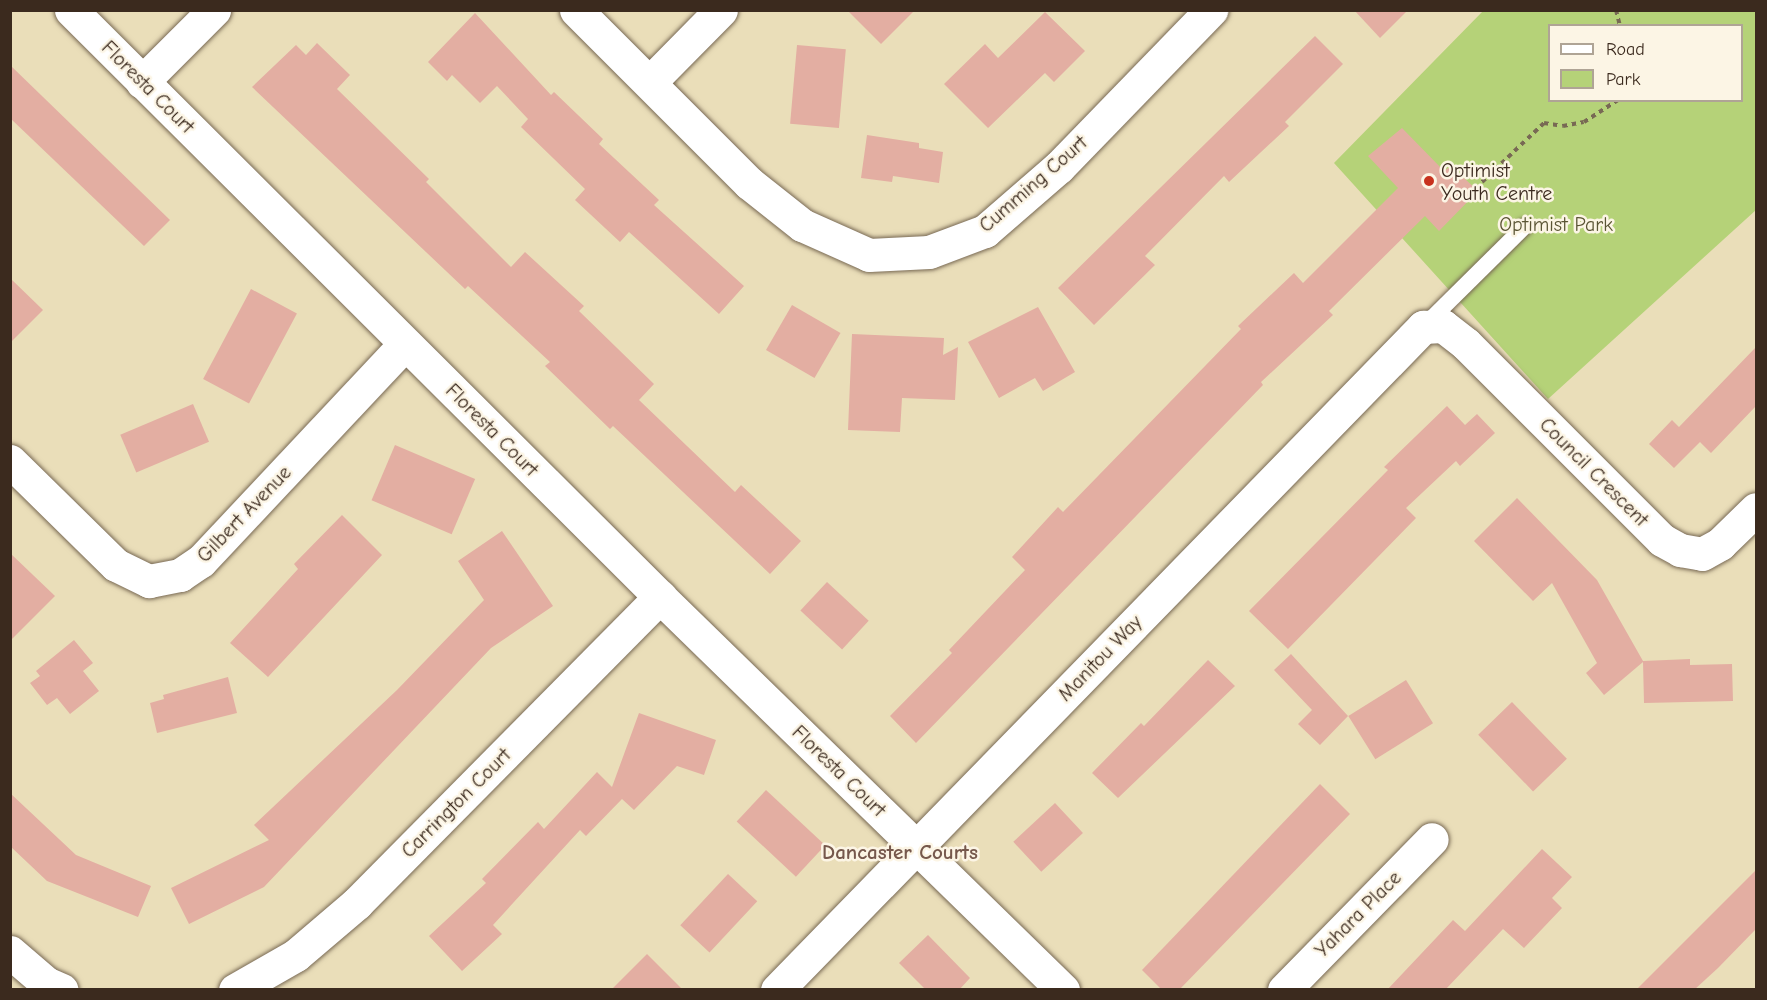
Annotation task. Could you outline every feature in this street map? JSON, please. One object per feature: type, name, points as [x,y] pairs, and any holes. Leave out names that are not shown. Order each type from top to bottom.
[{"type":"street","name":"Floresta Court","points":[[71,10],[660,597],[1064,990]]},
{"type":"street","points":[[142,82],[214,10]]},
{"type":"street","name":"Cumming Court","points":[[576,10],[749,183],[802,225],[869,255],[929,252],[985,231],[1059,167],[1211,10]]},
{"type":"street","points":[[650,82],[721,10]]},
{"type":"street","name":"Council Crescent","points":[[1433,326],[1466,344],[1662,540],[1680,550],[1702,554],[1719,544],[1756,509]]},
{"type":"street","name":"Manitou Way","points":[[777,990],[1433,326]]},
{"type":"street","name":"Gilbert Avenue","points":[[10,461],[116,564],[149,581],[180,575],[201,561],[405,344]]},
{"type":"street","name":"Carrington Court","points":[[235,990],[296,955],[357,903],[660,597]]},
{"type":"street","name":"Yahara Place","points":[[1284,990],[1432,839]]},
{"type":"street","points":[[10,952],[46,983],[62,990]]},
{"type":"lane","name":"Manitou Way","points":[[1433,326],[1524,227]]},
{"type":"path","points":[[1482,182],[1544,123],[1563,126],[1584,122],[1615,102]]},
{"type":"green space","name":"Optimist Park","points":[[1483,11],[1756,11],[1756,210],[1548,399],[1334,163]]},
{"type":"building","points":[[847,10],[915,10],[881,44]]},
{"type":"building","points":[[1354,10],[1408,10],[1380,38]]},
{"type":"building","points":[[1045,12],[1085,51],[1054,82],[1045,73],[988,128],[944,84],[985,44],[998,58]]},
{"type":"building","points":[[475,13],[551,95],[554,92],[603,139],[599,144],[659,200],[654,205],[744,286],[719,314],[629,232],[620,242],[575,200],[585,189],[521,127],[528,119],[497,86],[480,103],[452,75],[447,81],[428,62]]},
{"type":"building","points":[[1315,36],[1343,64],[1285,122],[1289,126],[1229,182],[1224,176],[1145,256],[1155,265],[1094,325],[1058,288]]},
{"type":"building","points":[[317,43],[350,75],[337,89],[429,179],[426,182],[511,267],[525,252],[584,306],[579,311],[654,384],[639,400],[735,492],[741,485],[801,541],[770,574],[613,426],[610,429],[545,366],[550,362],[468,286],[465,289],[252,87],[296,45],[306,55]]},
{"type":"building","points":[[797,45],[846,49],[839,128],[790,124]]},
{"type":"building","points":[[10,65],[170,220],[144,246],[10,118]]},
{"type":"building","points":[[1402,128],[1444,171],[1451,166],[1478,191],[1439,231],[1425,216],[1329,311],[1333,315],[1261,382],[1263,385],[916,743],[890,716],[952,653],[949,650],[1025,570],[1012,557],[1058,507],[1063,512],[1241,329],[1238,326],[1294,273],[1303,283],[1398,188],[1368,156]]},
{"type":"building","points":[[867,135],[919,143],[919,148],[943,152],[939,183],[893,176],[892,182],[861,178]]},
{"type":"building","points":[[10,278],[43,310],[10,343]]},
{"type":"building","points":[[251,289],[297,313],[249,403],[203,379]]},
{"type":"building","points":[[792,305],[840,333],[814,378],[766,350]]},
{"type":"building","points":[[1038,307],[1075,372],[1043,391],[1035,378],[999,398],[968,342]]},
{"type":"building","points":[[852,334],[944,338],[943,355],[958,347],[955,400],[902,398],[900,432],[848,430]]},
{"type":"building","points":[[1756,347],[1756,406],[1711,453],[1700,442],[1674,468],[1649,444],[1672,420],[1679,427]]},
{"type":"building","points":[[193,404],[209,442],[136,473],[120,435]]},
{"type":"building","points":[[1447,406],[1465,425],[1477,414],[1495,433],[1460,466],[1456,461],[1406,508],[1416,518],[1288,649],[1249,611],[1388,470],[1384,467]]},
{"type":"building","points":[[395,445],[475,479],[452,534],[372,500]]},
{"type":"building","points":[[1517,498],[1597,580],[1643,661],[1690,659],[1690,665],[1732,664],[1733,701],[1644,703],[1643,662],[1604,695],[1586,673],[1597,663],[1552,583],[1533,601],[1474,541]]},
{"type":"building","points":[[342,515],[382,555],[268,677],[230,643],[298,569],[294,564]]},
{"type":"building","points":[[502,531],[553,606],[491,648],[264,887],[189,924],[171,888],[269,840],[254,825],[397,690],[484,600],[458,561]]},
{"type":"building","points":[[10,553],[55,596],[10,641]]},
{"type":"building","points":[[827,582],[869,621],[842,649],[800,611]]},
{"type":"building","points":[[74,640],[93,663],[83,671],[99,691],[70,714],[57,698],[47,705],[30,683],[40,676],[36,671]]},
{"type":"building","points":[[1291,654],[1348,716],[1320,745],[1298,724],[1312,710],[1274,670]]},
{"type":"building","points":[[1208,660],[1235,686],[1118,798],[1092,773],[1141,723],[1144,726]]},
{"type":"building","points":[[228,677],[237,713],[157,733],[150,703],[164,699],[163,695]]},
{"type":"building","points":[[1406,680],[1433,723],[1375,759],[1348,716]]},
{"type":"building","points":[[1512,702],[1567,759],[1533,791],[1478,735]]},
{"type":"building","points":[[639,713],[716,740],[704,775],[677,766],[634,810],[622,799],[586,836],[580,830],[493,925],[502,934],[462,971],[429,936],[486,883],[482,879],[538,822],[544,829],[597,772],[612,787]]},
{"type":"building","points":[[1320,784],[1350,814],[1179,990],[1162,990],[1142,970]]},
{"type":"building","points":[[766,790],[825,845],[796,877],[737,821]]},
{"type":"building","points":[[10,793],[76,855],[151,886],[138,917],[47,881],[10,846]]},
{"type":"building","points":[[1055,803],[1083,833],[1041,872],[1013,842]]},
{"type":"building","points":[[1542,849],[1572,877],[1552,898],[1562,908],[1524,948],[1503,929],[1445,990],[1387,990],[1453,920],[1465,931]]},
{"type":"building","points":[[1756,870],[1756,929],[1718,968],[1694,990],[1636,990]]},
{"type":"building","points":[[728,874],[757,901],[710,952],[680,925]]},
{"type":"building","points":[[928,935],[970,978],[959,990],[926,990],[899,963]]},
{"type":"building","points":[[647,954],[683,990],[611,990]]},
{"type":"place","name":"Optimist Youth Centre","points":[[1429,181]]},
{"type":"district","name":"Dancaster Courts","points":[[900,852]]}]
